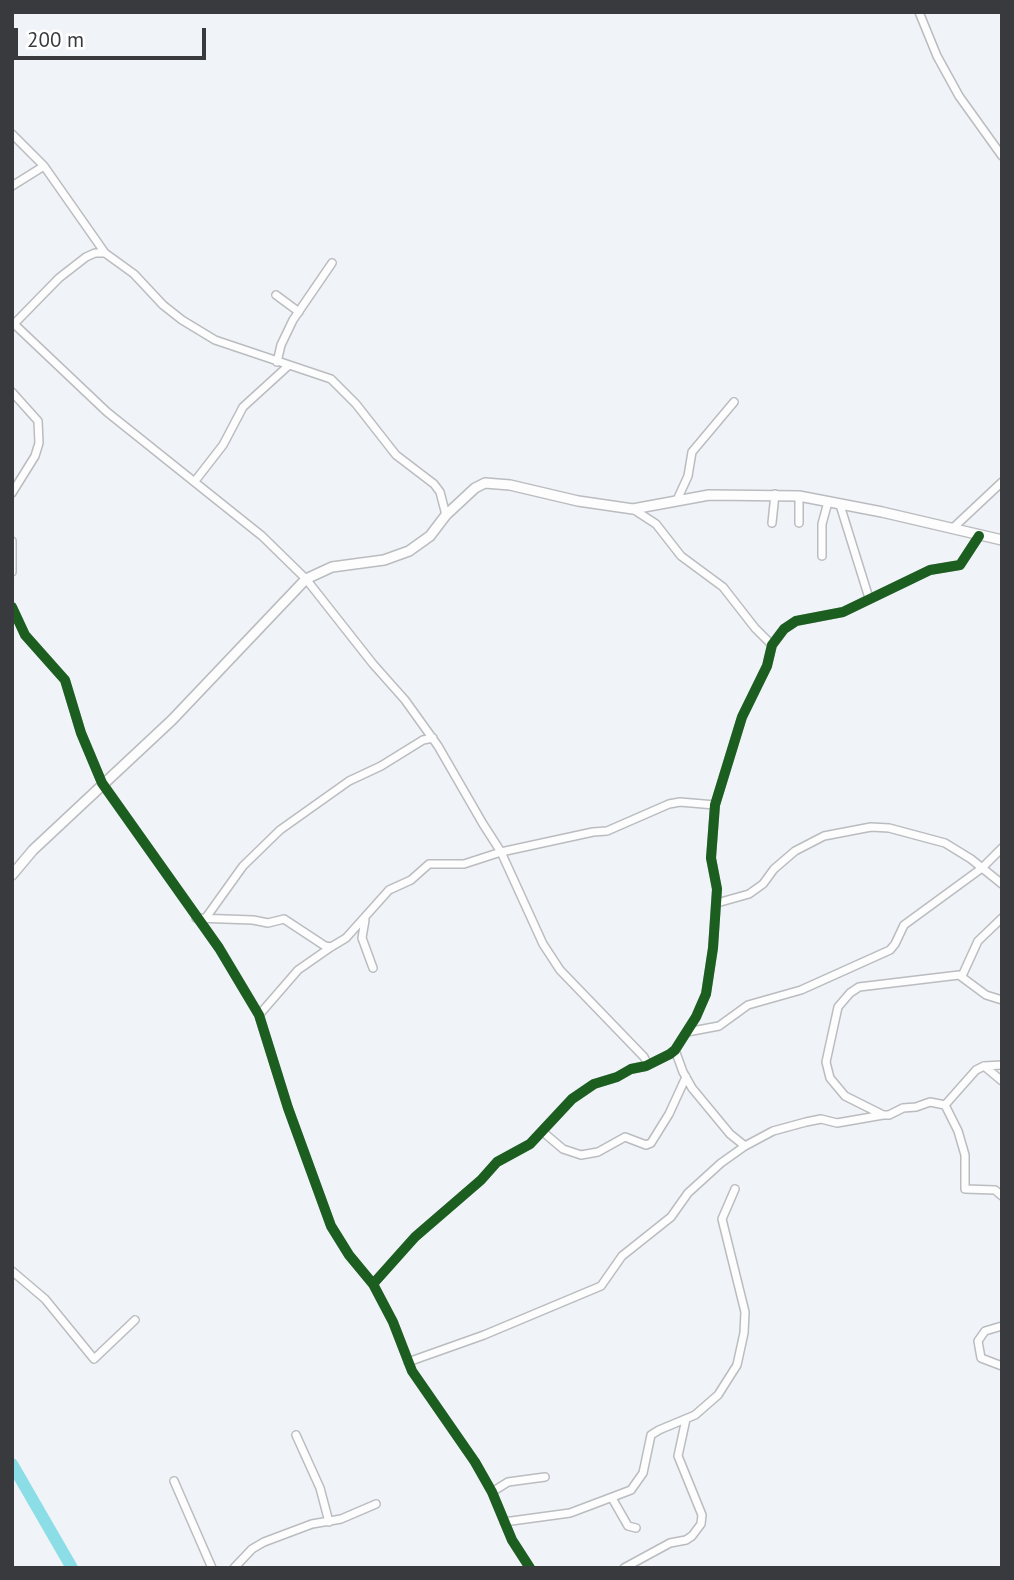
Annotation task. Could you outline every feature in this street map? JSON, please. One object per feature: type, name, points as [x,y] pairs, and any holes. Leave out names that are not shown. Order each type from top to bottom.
[{"type":"main road","points":[[12,875],[33,850],[102,783],[172,720],[306,579],[332,567],[384,560],[409,551],[430,536],[446,515],[474,488],[492,482],[578,501],[634,509],[720,494],[799,496],[1002,541]]},
{"type":"street","points":[[919,12],[937,56],[959,96],[1002,156]]},
{"type":"street","points":[[12,134],[44,166],[105,253],[134,274],[170,311],[202,333],[230,346],[331,379],[356,404],[396,455],[434,484],[440,492],[446,515]]},
{"type":"street","points":[[12,186],[44,166]]},
{"type":"street","points":[[105,253],[86,257],[59,278],[13,324],[107,412],[262,536],[306,579],[433,738],[501,852],[550,956],[560,970],[644,1056],[648,1065]]},
{"type":"street","points":[[277,362],[281,345],[299,312],[332,263]]},
{"type":"street","points":[[276,295],[299,312]]},
{"type":"street","points":[[195,481],[223,445],[243,407],[288,366]]},
{"type":"street","points":[[12,392],[38,421],[39,443],[12,493]]},
{"type":"street","points":[[677,500],[688,476],[692,452],[734,402]]},
{"type":"street","points":[[953,528],[1002,482]]},
{"type":"street","points":[[772,523],[775,494]]},
{"type":"street","points":[[799,496],[799,523]]},
{"type":"street","points":[[822,556],[822,524],[828,502]]},
{"type":"street","points":[[840,505],[869,598]]},
{"type":"street","points":[[634,509],[656,524],[681,556],[723,587],[772,645]]},
{"type":"street","points":[[373,1284],[397,1254],[497,1163],[528,1145],[543,1132],[572,1099],[594,1084],[648,1065],[675,1050],[687,1032],[706,994],[713,948],[717,903],[711,858],[715,805],[734,740],[750,698],[767,666],[772,645],[784,629],[796,621],[834,615],[930,570],[960,565],[979,536]]},
{"type":"street","points":[[12,541],[12,572]]},
{"type":"street","points":[[12,607],[25,635],[65,680],[81,733],[102,783],[200,919],[259,1015],[324,1212],[337,1238],[373,1284],[419,1382],[475,1462],[530,1568]]},
{"type":"street","points":[[200,919],[243,866],[280,830],[349,782],[382,766],[424,740],[433,738]]},
{"type":"street","points":[[259,1015],[298,970],[328,947],[346,938],[389,890],[411,880],[429,864],[464,864],[501,852],[607,831],[669,804],[680,802],[715,805]]},
{"type":"street","points":[[717,903],[750,894],[796,852],[824,836],[871,827],[890,828],[945,843],[1002,884]]},
{"type":"street","points":[[687,1032],[719,1026],[748,1005],[801,990],[890,950],[904,925],[982,868],[1002,848]]},
{"type":"street","points":[[367,916],[362,938],[373,968]]},
{"type":"street","points":[[962,976],[978,941],[1002,918]]},
{"type":"street","points":[[200,919],[253,920],[263,923],[284,919],[331,947]]},
{"type":"street","points":[[883,1115],[845,1096],[828,1074],[827,1055],[835,1030],[838,1007],[850,993],[859,988],[893,985],[921,978],[962,976],[986,995],[1002,1000]]},
{"type":"street","points":[[675,1050],[686,1077],[730,1134],[745,1146]]},
{"type":"street","points":[[945,1105],[971,1075],[984,1066],[1002,1065]]},
{"type":"street","points":[[984,1066],[1002,1081]]},
{"type":"street","points":[[543,1132],[563,1150],[581,1154],[598,1152],[625,1137],[646,1145],[651,1143],[669,1114],[686,1077]]},
{"type":"street","points":[[408,1362],[484,1335],[601,1286],[622,1256],[671,1217],[688,1193],[720,1163],[773,1131],[821,1119],[837,1123],[889,1115],[903,1108],[930,1102],[945,1105]]},
{"type":"street","points":[[945,1105],[958,1131],[965,1155],[965,1189],[995,1190],[1002,1196]]},
{"type":"street","points":[[504,1522],[570,1513],[631,1490],[646,1465],[651,1435],[686,1419],[712,1402],[737,1366],[745,1312],[722,1219],[735,1189]]},
{"type":"street","points":[[12,1271],[44,1299],[94,1359],[135,1320]]},
{"type":"street","points":[[1002,1326],[985,1331],[978,1341],[981,1358],[1002,1366]]},
{"type":"street","points":[[624,1568],[640,1564],[670,1543],[686,1540],[701,1524],[702,1515],[678,1456],[686,1419]]},
{"type":"street","points":[[296,1434],[320,1488],[329,1522]]},
{"type":"street","points":[[492,1492],[508,1482],[545,1477]]},
{"type":"street","points":[[174,1481],[212,1568]]},
{"type":"street","points":[[612,1497],[628,1526],[636,1528]]},
{"type":"street","points":[[234,1568],[264,1542],[312,1524],[341,1519],[376,1504]]},
{"type":"waterway","points":[[12,1464],[72,1568]]},
{"type":"cycle path","points":[[373,1284],[415,1237],[481,1180],[497,1162],[530,1144],[572,1099],[594,1084],[646,1066],[670,1054],[696,1017],[706,994],[713,948],[717,889],[711,858],[715,805],[742,717],[767,666],[772,645],[784,629],[796,621],[843,612],[930,570],[960,565],[979,536]]},
{"type":"cycle path","points":[[12,607],[25,635],[65,680],[81,733],[102,783],[219,948],[259,1015],[288,1108],[331,1226],[349,1255],[373,1284],[393,1322],[412,1371],[475,1462],[492,1492],[512,1540],[530,1568]]}]
